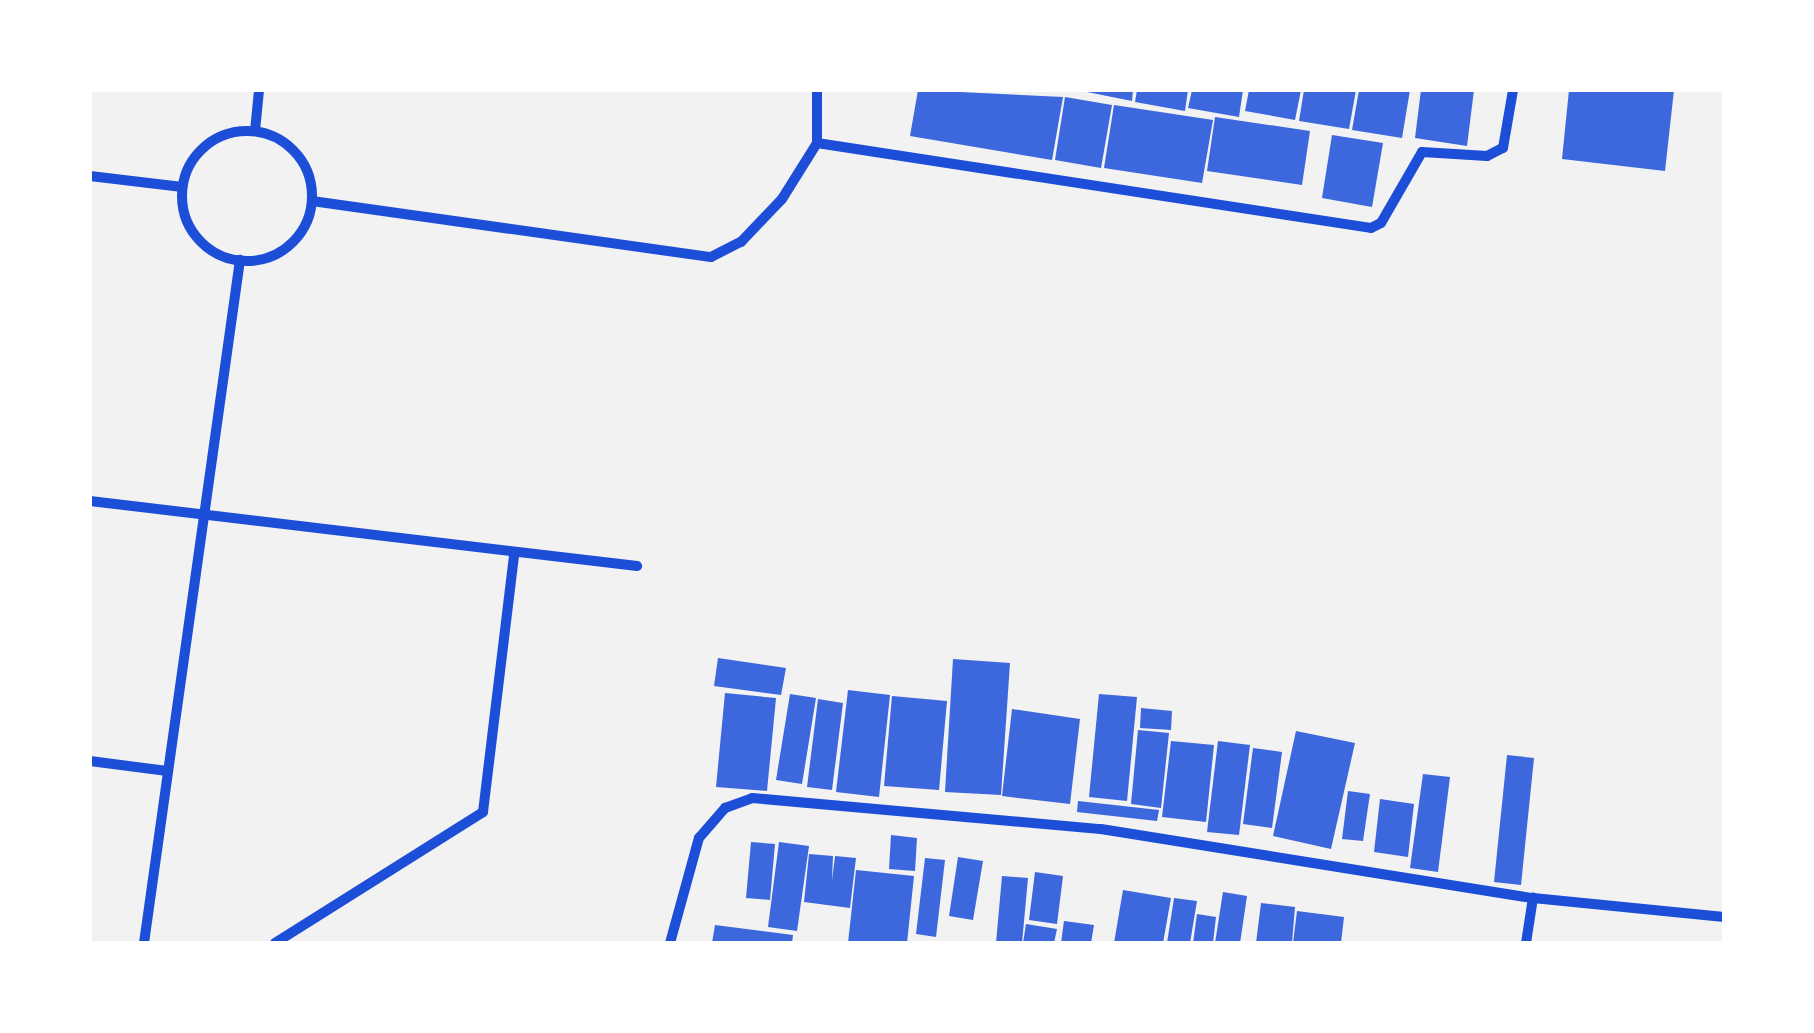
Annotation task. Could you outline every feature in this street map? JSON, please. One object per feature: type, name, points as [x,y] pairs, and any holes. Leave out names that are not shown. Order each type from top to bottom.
[{"type":"street","points":[[255,131],[259,90]]},
{"type":"street","points":[[312,201],[711,258],[742,242],[782,199],[818,143],[817,90]]},
{"type":"street","points":[[818,143],[1371,228],[1381,223],[1422,152],[1488,156],[1503,148],[1513,90]]},
{"type":"street","points":[[255,131],[298,154],[312,201],[289,246],[240,260],[202,243],[182,207],[182,187],[190,162],[207,144],[255,131]]},
{"type":"street","points":[[90,176],[182,187]]},
{"type":"street","points":[[144,943],[240,260]]},
{"type":"street","points":[[90,500],[514,555],[637,566]]},
{"type":"street","points":[[275,943],[484,812],[514,555]]},
{"type":"street","points":[[90,761],[167,771]]},
{"type":"street","points":[[670,943],[699,838],[725,808],[752,798],[1102,828],[1533,898],[1724,917]]},
{"type":"street","points":[[1526,943],[1533,898]]},
{"type":"building","points":[[918,90],[1063,97],[1052,160],[910,136]]},
{"type":"building","points":[[1077,90],[1133,90],[1132,101]]},
{"type":"building","points":[[1137,90],[1188,90],[1185,111],[1135,102]]},
{"type":"building","points":[[1192,90],[1243,90],[1239,117],[1188,108]]},
{"type":"building","points":[[1249,90],[1301,90],[1295,120],[1245,111]]},
{"type":"building","points":[[1304,90],[1356,90],[1349,129],[1299,121]]},
{"type":"building","points":[[1359,90],[1410,90],[1402,138],[1352,130]]},
{"type":"building","points":[[1421,90],[1474,90],[1467,146],[1415,138]]},
{"type":"building","points":[[1569,90],[1674,90],[1665,171],[1562,159]]},
{"type":"building","points":[[1065,97],[1112,105],[1101,168],[1055,160]]},
{"type":"building","points":[[1114,105],[1213,120],[1202,183],[1104,168]]},
{"type":"building","points":[[1215,117],[1310,131],[1302,185],[1207,171]]},
{"type":"building","points":[[1332,135],[1383,143],[1372,207],[1322,198]]},
{"type":"building","points":[[718,658],[786,668],[781,695],[714,686]]},
{"type":"building","points":[[953,659],[1010,663],[1001,795],[945,792]]},
{"type":"building","points":[[848,690],[890,695],[879,797],[836,792]]},
{"type":"building","points":[[725,693],[776,698],[767,791],[716,787]]},
{"type":"building","points":[[790,694],[816,698],[802,784],[776,780]]},
{"type":"building","points":[[1099,694],[1137,697],[1127,801],[1089,797]]},
{"type":"building","points":[[892,696],[947,701],[939,790],[884,786]]},
{"type":"building","points":[[818,699],[843,703],[832,790],[807,787]]},
{"type":"building","points":[[1141,708],[1172,711],[1171,730],[1140,728]]},
{"type":"building","points":[[1012,709],[1080,719],[1070,804],[1002,796]]},
{"type":"building","points":[[1138,730],[1169,733],[1161,808],[1131,804]]},
{"type":"building","points":[[1296,731],[1355,743],[1331,849],[1273,836]]},
{"type":"building","points":[[1171,741],[1214,745],[1206,822],[1162,817]]},
{"type":"building","points":[[1218,741],[1250,745],[1239,835],[1207,832]]},
{"type":"building","points":[[1253,748],[1282,752],[1272,828],[1243,824]]},
{"type":"building","points":[[1507,755],[1534,758],[1521,885],[1494,882]]},
{"type":"building","points":[[1423,774],[1450,777],[1438,872],[1410,868]]},
{"type":"building","points":[[1348,791],[1370,794],[1363,841],[1342,839]]},
{"type":"building","points":[[1380,799],[1414,804],[1408,857],[1374,852]]},
{"type":"building","points":[[1078,801],[1159,810],[1157,821],[1077,812]]},
{"type":"building","points":[[891,835],[917,838],[915,871],[889,869]]},
{"type":"building","points":[[751,842],[775,844],[770,900],[746,898]]},
{"type":"building","points":[[779,842],[809,846],[797,931],[768,927]]},
{"type":"building","points":[[809,854],[833,856],[832,881],[835,856],[856,858],[850,908],[804,902]]},
{"type":"building","points":[[958,857],[983,861],[973,920],[949,916]]},
{"type":"building","points":[[925,858],[945,860],[936,937],[916,934]]},
{"type":"building","points":[[856,870],[914,876],[907,943],[848,943]]},
{"type":"building","points":[[1035,872],[1063,876],[1057,924],[1029,920]]},
{"type":"building","points":[[1002,876],[1028,878],[1022,943],[996,943]]},
{"type":"building","points":[[1123,890],[1171,898],[1163,943],[1114,943]]},
{"type":"building","points":[[1223,892],[1247,896],[1240,943],[1215,943]]},
{"type":"building","points":[[1174,898],[1197,901],[1190,943],[1167,943]]},
{"type":"building","points":[[1261,903],[1295,907],[1292,943],[1256,943]]},
{"type":"building","points":[[1297,911],[1344,917],[1341,943],[1293,943]]},
{"type":"building","points":[[1197,914],[1216,917],[1213,943],[1193,943]]},
{"type":"building","points":[[1064,921],[1094,925],[1091,943],[1061,943]]},
{"type":"building","points":[[1026,924],[1057,929],[1054,943],[1023,943]]},
{"type":"building","points":[[715,925],[793,935],[792,943],[712,943]]}]
